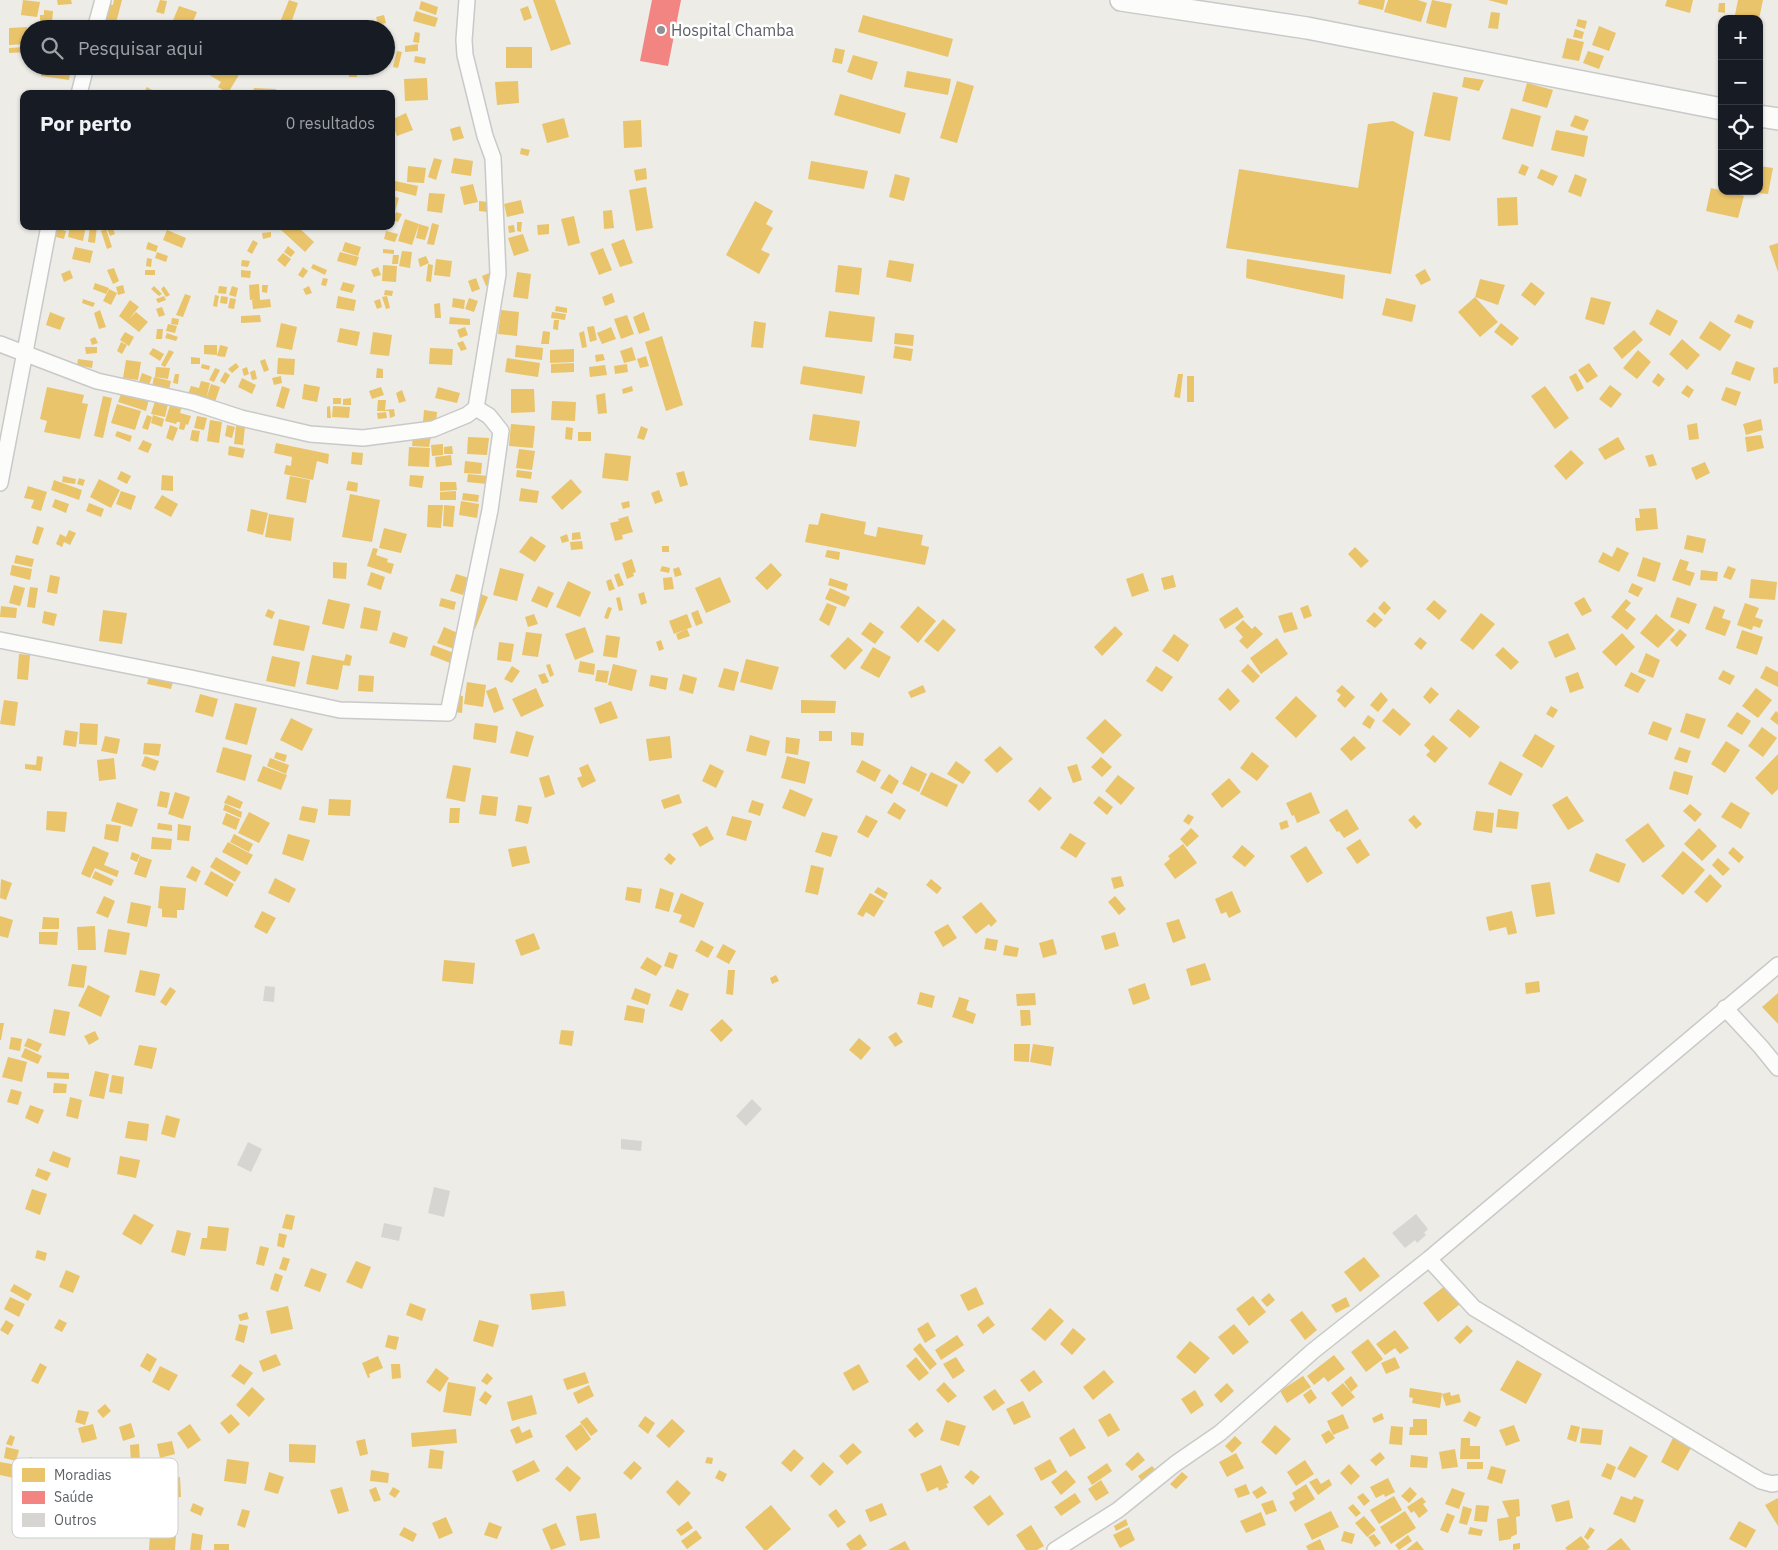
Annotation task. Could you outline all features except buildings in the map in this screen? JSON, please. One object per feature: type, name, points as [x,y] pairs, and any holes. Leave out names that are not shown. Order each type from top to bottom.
[{"type":"main road","points":[[1121,0],[1306,28],[1718,108]]},
{"type":"main road","points":[[1763,117],[1778,120]]},
{"type":"street","points":[[98,20],[103,0]]},
{"type":"street","points":[[0,344],[97,381],[192,402],[241,418],[310,434],[363,438],[432,429],[467,415],[476,408],[498,274],[493,158],[485,136],[465,55],[464,40],[467,0]]},
{"type":"street","points":[[80,90],[84,75]]},
{"type":"street","points":[[0,484],[26,354],[47,230]]},
{"type":"street","points":[[0,640],[340,710],[448,713],[490,510],[502,431],[489,416],[476,408]]},
{"type":"street","points":[[1054,1550],[1118,1510],[1175,1464],[1220,1433],[1313,1351],[1429,1259],[1778,965]]},
{"type":"street","points":[[1725,1008],[1762,1047],[1778,1068]]},
{"type":"street","points":[[1429,1259],[1474,1308],[1761,1481],[1772,1484],[1778,1483]]},
{"type":"place","name":"Hospital Chamba","points":[[661,30]]}]
